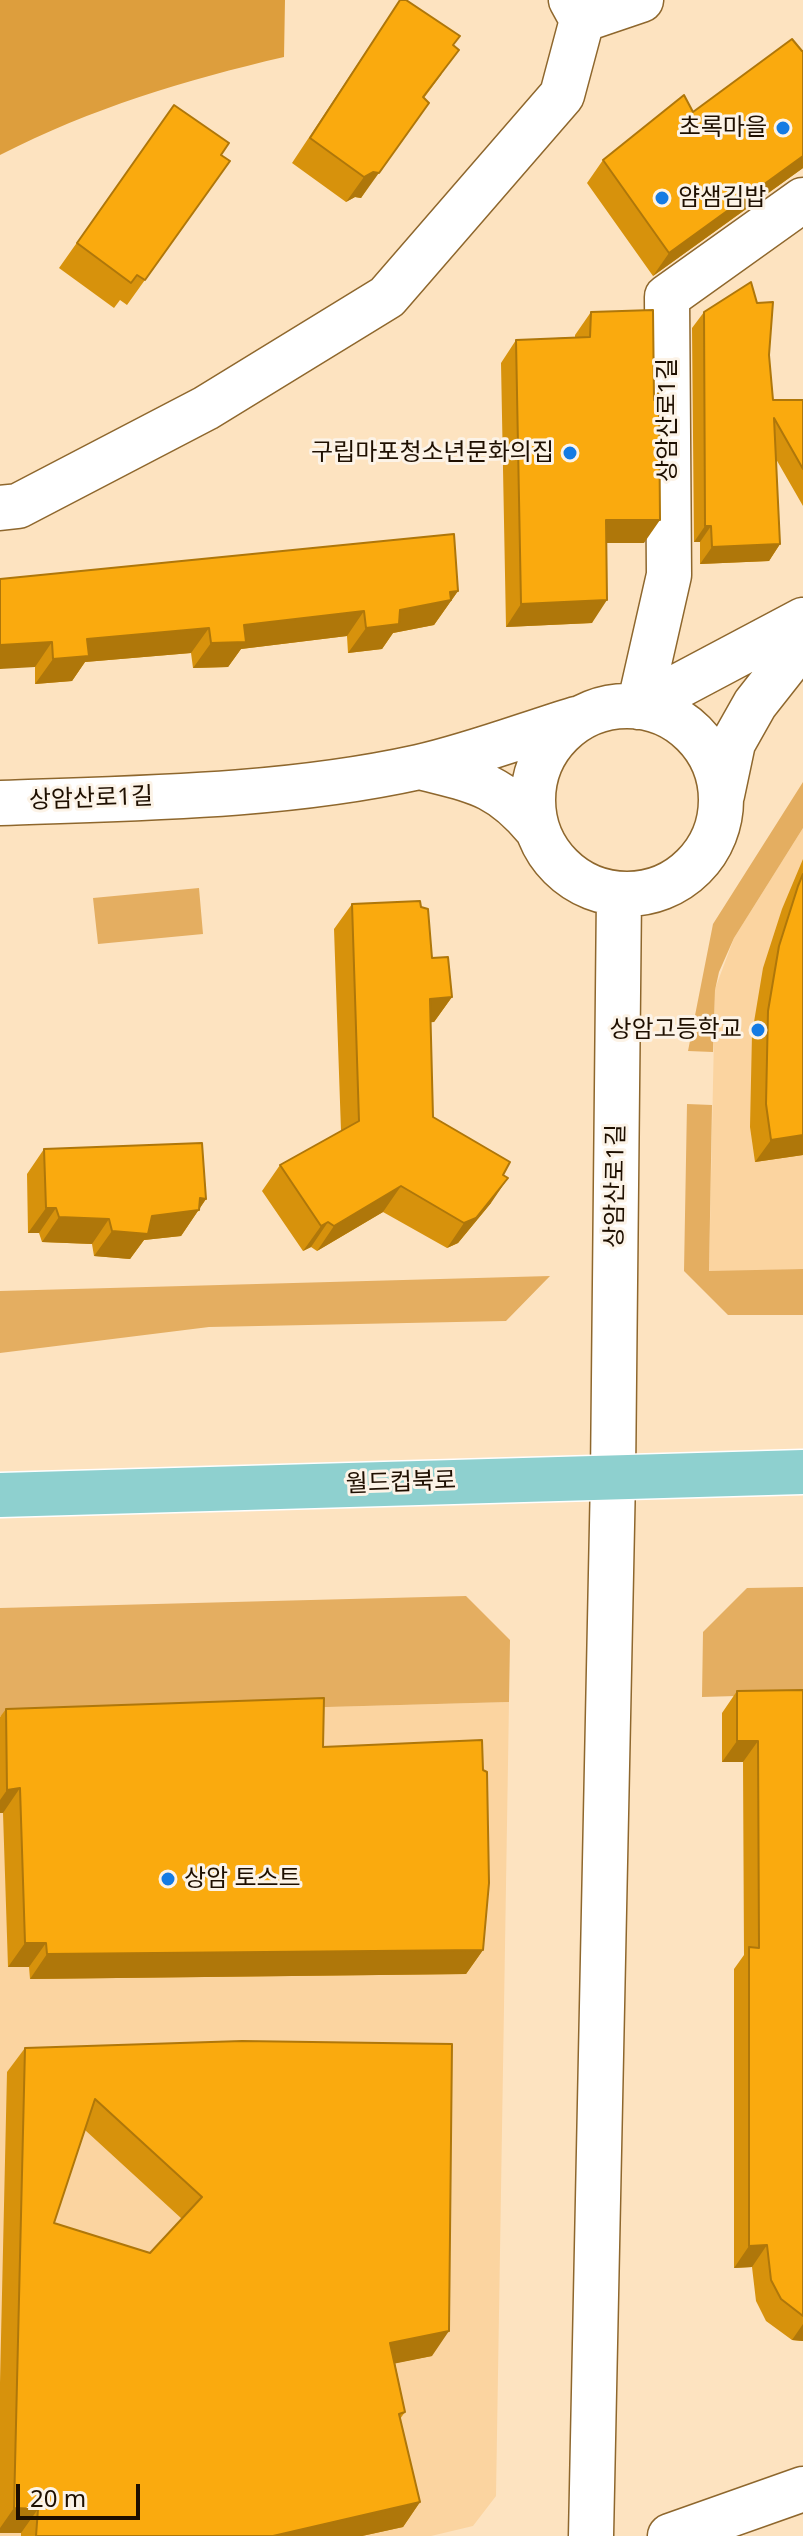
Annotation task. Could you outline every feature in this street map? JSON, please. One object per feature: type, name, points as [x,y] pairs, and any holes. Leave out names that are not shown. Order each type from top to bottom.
[{"type":"main road","name":"월드컵북로","points":[[0,1495],[803,1472]]},
{"type":"street","points":[[0,508],[18,506],[206,408],[387,297],[562,95],[577,10],[641,0]]},
{"type":"street","name":"상암산로1길","points":[[639,707],[669,575],[667,297],[803,200]]},
{"type":"street","points":[[639,707],[803,620]]},
{"type":"street","points":[[420,767],[480,783],[512,800],[536,828],[550,857],[584,885],[619,895],[652,892],[673,883],[699,861],[715,833],[733,743],[755,704],[803,643]]},
{"type":"street","points":[[536,828],[532,805],[536,773],[551,744],[582,717],[606,708],[639,707],[666,714],[693,732],[712,759],[722,797]]},
{"type":"street","name":"상암산로1길","points":[[0,803],[178,796],[310,784],[420,767],[582,717]]},
{"type":"street","name":"상암산로1길","points":[[591,2536],[613,1477],[619,895]]},
{"type":"street","points":[[670,2536],[803,2489]]},
{"type":"shaded area","points":[[0,0],[285,0],[284,57],[211,75],[104,109],[0,155]]},
{"type":"shaded area","points":[[803,782],[803,828],[734,938],[719,972],[715,990],[713,1052],[688,1051],[713,924]]},
{"type":"shaded area","name":"상암고등학교","points":[[803,828],[803,1269],[709,1272],[715,989],[734,938]]},
{"type":"shaded area","points":[[199,888],[203,934],[98,944],[93,898]]},
{"type":"shaded area","points":[[687,1104],[712,1105],[709,1271],[803,1269],[803,1315],[728,1315],[684,1271]]},
{"type":"shaded area","points":[[550,1276],[506,1321],[209,1327],[0,1353],[0,1291]]},
{"type":"shaded area","points":[[803,1587],[803,1694],[702,1697],[703,1632],[747,1588]]},
{"type":"shaded area","points":[[466,1596],[510,1640],[509,1702],[0,1716],[0,1608]]},
{"type":"shaded area","points":[[509,1702],[496,2496],[473,2526],[431,2536],[0,2536],[0,1716]]},
{"type":"building","points":[[400,0],[406,0],[460,36],[453,45],[459,50],[423,97],[429,103],[379,173],[373,172],[364,177],[310,138]]},
{"type":"building","points":[[792,39],[803,51],[803,156],[669,253],[603,160],[684,95],[693,112]]},
{"type":"building","points":[[174,105],[229,143],[221,155],[230,161],[145,280],[137,275],[131,283],[77,243]]},
{"type":"building","points":[[751,282],[757,303],[773,302],[769,355],[773,400],[803,400],[803,469],[774,418],[780,544],[712,547],[711,526],[705,526],[704,312]]},
{"type":"building","name":"구립마포청소년문화의집","points":[[653,310],[654,400],[659,392],[660,520],[606,520],[607,600],[521,604],[516,340],[590,337],[591,312]]},
{"type":"building","points":[[454,534],[458,591],[450,592],[451,600],[400,610],[399,624],[366,628],[364,611],[244,625],[246,642],[211,643],[209,628],[87,639],[89,656],[53,659],[52,642],[0,645],[0,579]]},
{"type":"building","name":"상암고등학교","points":[[803,874],[803,1135],[771,1140],[766,1104],[768,1011],[779,946]]},
{"type":"building","points":[[420,901],[421,907],[428,909],[432,958],[448,957],[452,997],[430,999],[433,1117],[510,1162],[503,1175],[508,1178],[476,1218],[464,1223],[401,1186],[334,1226],[328,1222],[321,1226],[280,1165],[359,1121],[352,904]]},
{"type":"building","points":[[202,1143],[206,1199],[200,1198],[199,1210],[152,1216],[148,1234],[112,1231],[109,1219],[59,1217],[56,1208],[46,1208],[44,1149]]},
{"type":"building","points":[[803,1690],[803,2316],[781,2299],[771,2280],[767,2245],[749,2246],[749,1947],[759,1948],[758,1741],[737,1741],[737,1691]]},
{"type":"building","points":[[324,1698],[323,1747],[482,1740],[483,1770],[487,1772],[489,1883],[483,1950],[47,1954],[46,1943],[25,1943],[20,1788],[7,1790],[6,1709]]},
{"type":"building","points":[[242,2041],[452,2044],[449,2331],[390,2343],[405,2412],[399,2414],[420,2502],[273,2536],[36,2536],[38,2509],[14,2508],[25,2048]],"holes":[[[95,2099],[202,2197],[150,2253],[54,2223]]]},
{"type":"place","name":"초록마을","points":[[783,128]]},
{"type":"place","name":"얌샘김밥","points":[[662,198]]},
{"type":"place","name":"구립마포청소년문화의집","points":[[570,453]]},
{"type":"place","name":"상암고등학교","points":[[758,1030]]},
{"type":"place","name":"상암 토스트","points":[[168,1879]]}]
